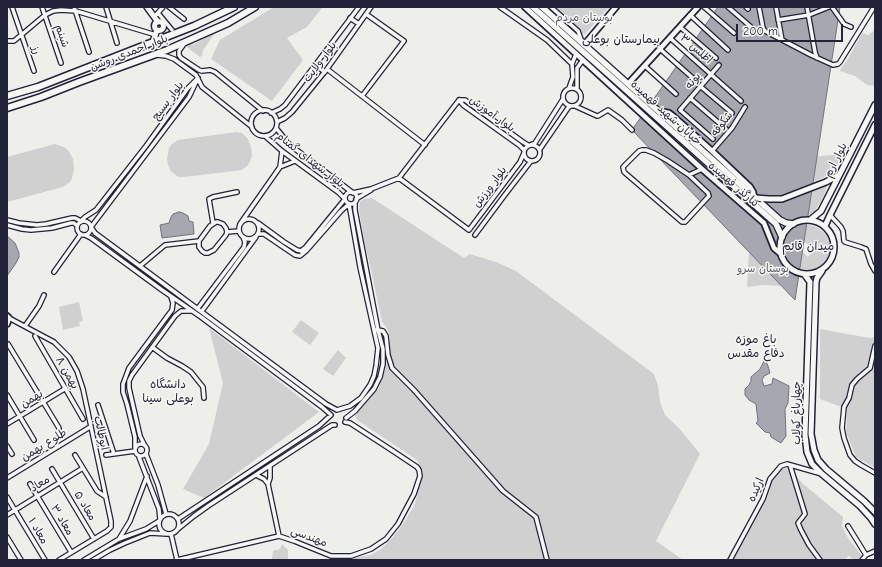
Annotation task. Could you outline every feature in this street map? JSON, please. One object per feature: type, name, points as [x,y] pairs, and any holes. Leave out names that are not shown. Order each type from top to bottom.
[{"type":"highway","name":"بلوار احمدی روشن","points":[[7,96],[38,87],[153,42],[172,32],[194,26],[234,7]]},
{"type":"highway","name":"بلوار احمدی روشن","points":[[7,108],[41,98],[79,82],[186,42],[228,23],[255,7]]},
{"type":"highway","points":[[75,72],[72,76],[79,82]]},
{"type":"main road","points":[[147,7],[156,15],[158,22],[155,25],[156,32],[153,42]]},
{"type":"main road","name":"خیابان شهید فهمیده","points":[[533,7],[581,48],[776,224],[782,237]]},
{"type":"main road","name":"خیابان شهید فهمیده","points":[[542,7],[581,48],[629,84],[780,220],[793,224]]},
{"type":"main road","points":[[158,22],[162,22],[164,28],[172,32]]},
{"type":"main road","points":[[156,32],[161,31],[164,28]]},
{"type":"main road","name":"بلوار ارم","points":[[810,220],[821,211],[875,105]]},
{"type":"main road","name":"بلوار ارم","points":[[825,226],[875,125]]},
{"type":"main road","points":[[754,197],[769,200],[782,199],[797,194],[839,175]]},
{"type":"main road","points":[[821,211],[830,215]]},
{"type":"main road","points":[[801,220],[810,220],[825,226],[831,233],[835,250],[833,258],[822,271],[805,275],[797,273],[784,262],[780,245],[782,237],[787,229],[793,224],[801,220]]},
{"type":"main road","name":"چهارباغ کولاب","points":[[822,271],[816,282],[811,434],[814,450],[818,460],[826,469],[875,512]]},
{"type":"main road","name":"چهارباغ کولاب","points":[[805,275],[810,282],[805,435],[807,452],[812,464],[860,506],[875,524]]},
{"type":"street","name":"رز","points":[[12,7],[34,71]]},
{"type":"street","name":"شبنم","points":[[42,7],[61,63]]},
{"type":"street","points":[[106,7],[117,43]]},
{"type":"street","points":[[163,7],[156,15],[172,32]]},
{"type":"street","points":[[169,7],[184,19]]},
{"type":"street","name":"بلوار ولایت","points":[[271,113],[285,105],[359,7]]},
{"type":"street","name":"بلوار ولایت","points":[[277,122],[292,112],[326,70],[371,7]]},
{"type":"street","points":[[500,7],[547,40],[572,64]]},
{"type":"street","name":"کنارگذر فهمیده","points":[[525,7],[581,48]]},
{"type":"street","name":"کنارگذر فهمیده","points":[[551,7],[578,31],[582,60],[764,223],[774,248],[781,254]]},
{"type":"street","points":[[570,106],[540,149],[539,158],[531,161],[525,158],[524,152],[529,145],[535,143],[563,99],[565,92],[569,88],[573,77],[572,64],[581,48],[616,7]]},
{"type":"street","points":[[629,84],[698,7]]},
{"type":"street","points":[[704,7],[734,33]]},
{"type":"street","points":[[728,7],[751,27]]},
{"type":"street","points":[[759,7],[763,28],[765,31],[833,65],[840,62],[874,7]]},
{"type":"street","points":[[776,7],[782,40]]},
{"type":"street","points":[[807,7],[815,52],[818,58]]},
{"type":"street","points":[[778,20],[808,15],[831,7],[844,24],[851,27]]},
{"type":"street","points":[[7,41],[14,41],[45,14],[53,11],[75,9],[111,21],[156,32]]},
{"type":"street","points":[[75,9],[89,52]]},
{"type":"street","points":[[362,96],[404,41],[366,14]]},
{"type":"street","points":[[690,16],[728,50]]},
{"type":"street","points":[[350,18],[359,24]]},
{"type":"street","points":[[680,27],[716,58]]},
{"type":"street","name":"اطلس ۳","points":[[670,38],[741,100]]},
{"type":"street","points":[[186,42],[179,51],[179,56],[181,58],[199,70],[210,70],[215,72],[263,111]]},
{"type":"street","points":[[660,49],[695,80]]},
{"type":"street","points":[[148,57],[160,55],[170,57],[180,63],[196,75],[203,88],[252,127],[259,135],[264,136],[273,133],[277,122],[274,115],[268,111],[263,111],[258,112],[255,115],[251,122],[252,127]]},
{"type":"street","points":[[575,106],[581,100],[581,94],[577,89],[576,68],[582,60]]},
{"type":"street","points":[[315,64],[326,70],[362,96],[425,145]]},
{"type":"street","name":"پونه","points":[[713,139],[680,110],[719,65]]},
{"type":"street","points":[[645,66],[676,94]]},
{"type":"street","name":"بلوار بسیج","points":[[81,221],[96,210],[146,146],[188,88],[198,78]]},
{"type":"street","name":"بلوار بسیج","points":[[91,227],[189,96],[198,78]]},
{"type":"street","points":[[700,86],[732,113]]},
{"type":"street","points":[[569,88],[577,89]]},
{"type":"street","points":[[690,98],[726,129]]},
{"type":"street","points":[[563,99],[566,104],[575,106],[597,116],[608,110],[622,120],[632,130]]},
{"type":"street","points":[[240,224],[245,220],[255,220],[284,242],[301,251],[345,199],[345,196],[348,193],[371,189],[400,178],[459,100]]},
{"type":"street","name":"بلوار آموزش","points":[[459,100],[465,100],[529,145]]},
{"type":"street","name":"بلوار آموزش","points":[[459,100],[463,105],[519,145],[524,152]]},
{"type":"street","name":"شکوفه","points":[[712,151],[732,128],[745,107]]},
{"type":"street","points":[[658,111],[669,113],[673,116],[750,187],[754,197]]},
{"type":"street","points":[[485,120],[488,116]]},
{"type":"street","name":"بلوار شهدای گمنام","points":[[276,128],[290,145],[353,193]]},
{"type":"street","name":"بلوار شهدای گمنام","points":[[264,136],[295,161],[338,192],[345,199]]},
{"type":"street","points":[[529,145],[537,146],[540,149]]},
{"type":"street","points":[[646,150],[668,160],[689,175],[708,193],[709,196],[685,222],[682,222],[624,172],[623,167],[639,151],[646,150]]},
{"type":"street","points":[[198,308],[244,247],[245,242],[239,231],[240,224],[280,167],[282,151]]},
{"type":"street","name":"بلوار ورزش","points":[[400,178],[469,230],[520,162],[524,152]]},
{"type":"street","points":[[280,167],[295,161]]},
{"type":"street","name":"بلوار ورزش","points":[[475,235],[531,161]]},
{"type":"street","points":[[689,175],[702,169]]},
{"type":"street","points":[[243,237],[249,240],[253,239],[257,235],[264,234],[295,255],[300,256],[306,252],[341,211],[371,189]]},
{"type":"street","points":[[213,223],[209,198],[237,192]]},
{"type":"street","points":[[7,220],[37,225],[72,218],[88,222],[95,233],[326,404],[337,410],[350,406],[361,398],[374,376],[378,355],[376,330],[355,210],[356,196],[353,193]]},
{"type":"street","points":[[345,199],[349,204],[359,260],[376,330]]},
{"type":"street","points":[[830,215],[841,227],[845,242],[866,249],[875,271]]},
{"type":"street","points":[[78,226],[81,221]]},
{"type":"street","points":[[218,222],[223,224],[227,232],[211,252],[205,253],[199,247],[199,241],[213,223],[218,222]]},
{"type":"street","points":[[7,224],[22,229],[31,230],[47,229],[74,223],[78,226],[78,230],[83,234],[92,238],[331,415],[319,426],[178,519]]},
{"type":"street","points":[[202,311],[257,235],[260,228],[258,223]]},
{"type":"street","points":[[54,272],[83,234],[90,231],[91,227]]},
{"type":"street","points":[[227,232],[239,231]]},
{"type":"street","points":[[140,266],[165,245],[199,241]]},
{"type":"street","points":[[25,326],[44,295]]},
{"type":"street","points":[[169,534],[161,531],[159,525],[159,509],[147,476],[139,457],[136,454],[135,437],[123,392],[123,384],[129,368],[172,310],[173,303],[170,296]]},
{"type":"street","points":[[166,514],[158,485],[146,454],[147,449],[140,436],[129,388],[129,381],[175,316],[181,311],[192,311]]},
{"type":"street","points":[[7,324],[8,317]]},
{"type":"street","name":"ابوطالب","points":[[8,317],[54,342],[69,357],[77,371],[83,389],[106,496],[111,527],[107,531],[59,560]]},
{"type":"street","points":[[376,330],[383,331],[386,336],[388,355],[392,368],[414,390],[503,490],[536,517],[548,560]]},
{"type":"street","name":"مهندسی","points":[[177,560],[279,536],[331,556],[351,556],[371,549],[386,539],[398,524],[414,494],[420,476],[417,467],[346,420],[374,389],[380,377],[383,364],[383,349],[376,330]]},
{"type":"street","name":"بهمن ۸","points":[[35,336],[83,419]]},
{"type":"street","points":[[8,344],[59,428]]},
{"type":"street","points":[[875,346],[870,368],[857,379],[850,389],[849,398],[844,407],[842,428],[850,454],[855,461],[875,473]]},
{"type":"street","points":[[152,347],[191,372],[203,387],[204,398]]},
{"type":"street","name":"بهمن","points":[[7,424],[66,388]]},
{"type":"street","points":[[7,395],[34,440]]},
{"type":"street","points":[[98,405],[114,454]]},
{"type":"street","points":[[93,560],[125,543],[150,533],[169,534],[176,532],[194,516],[335,425]]},
{"type":"street","name":"طلوع بهمن","points":[[7,478],[90,427]]},
{"type":"street","points":[[106,455],[135,449],[140,444],[144,444]]},
{"type":"street","points":[[7,446],[12,454]]},
{"type":"street","points":[[139,457],[146,454]]},
{"type":"street","points":[[75,455],[97,491],[106,496]]},
{"type":"street","name":"ارکیده","points":[[730,560],[763,499],[770,478],[781,466],[787,464],[790,465]]},
{"type":"street","points":[[790,465],[822,474]]},
{"type":"street","points":[[790,465],[805,514],[798,523],[809,545],[820,560]]},
{"type":"street","points":[[268,484],[270,478],[270,466]]},
{"type":"street","name":"معاد","points":[[7,515],[84,468]]},
{"type":"street","name":"معاد ۵","points":[[52,469],[94,539]]},
{"type":"street","points":[[256,475],[264,479],[268,484],[279,536]]},
{"type":"street","points":[[119,539],[130,521],[147,476]]},
{"type":"street","name":"معاد ۳","points":[[30,484],[72,552]]},
{"type":"street","name":"معاد ۱","points":[[7,497],[45,560]]},
{"type":"street","points":[[84,560],[119,539],[146,529],[166,514],[173,514],[178,519],[178,529]]},
{"type":"street","points":[[848,526],[866,555]]},
{"type":"street","points":[[169,534],[177,560]]},
{"type":"street","points":[[7,537],[21,560]]},
{"type":"street","points":[[862,560],[866,555],[875,551]]},
{"type":"street","points":[[98,557],[102,560]]},
{"type":"green space","points":[[274,7],[322,8],[307,27],[287,38],[303,60],[272,101],[211,59],[220,40]]},
{"type":"green space","name":"بوستان مردم","points":[[554,7],[609,7],[584,35]]},
{"type":"green space","points":[[875,30],[875,86],[867,85],[855,76],[840,71],[862,33],[868,35]]},
{"type":"green space","points":[[215,33],[200,57],[187,47],[189,45]]},
{"type":"green space","points":[[236,132],[242,133],[248,139],[251,147],[252,155],[250,162],[242,170],[184,177],[178,177],[171,171],[167,158],[169,148],[178,140]]},
{"type":"green space","points":[[55,144],[68,150],[73,159],[74,169],[70,182],[63,187],[7,202],[7,157]]},
{"type":"green space","points":[[843,154],[834,172],[802,188],[801,158]]},
{"type":"green space","points":[[828,184],[815,211],[808,215],[791,219],[793,199]]},
{"type":"green space","points":[[372,198],[464,258],[470,254],[496,262],[516,271],[654,374],[658,386],[660,402],[665,415],[679,428],[700,454],[656,541],[683,560],[340,560],[371,555],[380,550],[393,537],[415,504],[423,472],[417,460],[357,420],[355,416],[379,387],[385,371],[390,338],[387,328],[382,322],[359,210],[360,201]]},
{"type":"green space","name":"بوستان سرو","points":[[751,215],[784,286],[764,285],[747,287]]},
{"type":"green space","name":"میدان قائم","points":[[800,226],[814,226],[820,229],[826,234],[829,241],[830,249],[828,256],[824,263],[818,268],[810,270],[802,269],[789,261],[786,255],[786,241],[789,234]],"holes":[[[794,232],[814,250],[808,257],[788,239]]]},
{"type":"green space","points":[[79,302],[83,321],[79,322],[80,326],[63,330],[59,307]]},
{"type":"green space","points":[[301,320],[319,333],[310,345],[292,332]]},
{"type":"green space","points":[[209,328],[319,412],[204,498],[183,489],[209,444],[223,383]]},
{"type":"green space","points":[[820,329],[870,338],[875,337],[875,468],[856,457],[846,432],[847,409],[820,399]]},
{"type":"green space","points":[[338,350],[346,358],[333,376],[323,369]]},
{"type":"green space","points":[[789,468],[802,483],[843,517],[842,526],[848,538],[862,556],[858,560],[854,560],[849,556],[844,560],[733,560],[766,501],[772,480],[782,469]]},
{"type":"green space","points":[[282,544],[288,550],[288,560],[272,560],[273,551],[280,549]]},
{"type":"shaded area","points":[[718,7],[840,7],[795,300],[632,130]]},
{"type":"shaded area","points":[[179,212],[188,216],[189,221],[193,222],[194,234],[162,238],[160,225],[169,223],[173,214]]},
{"type":"shaded area","points":[[7,236],[15,243],[19,257],[7,276]]},
{"type":"shaded area","points":[[765,359],[770,373],[764,376],[762,380],[764,386],[772,384],[773,378],[789,386],[788,403],[785,409],[786,436],[781,443],[771,437],[770,433],[765,432],[756,423],[758,421],[756,404],[749,400],[745,395],[745,389],[751,381],[751,377],[760,369]]},
{"type":"district","name":"بیمارستان بوعلی","points":[[621,40]]},
{"type":"district","name":"میدان قائم","points":[[808,247]]},
{"type":"district","name":"باغ موزه دفاع مقدس","points":[[756,347]]},
{"type":"district","name":"دانشگاه بوعلی سینا","points":[[168,392]]}]
